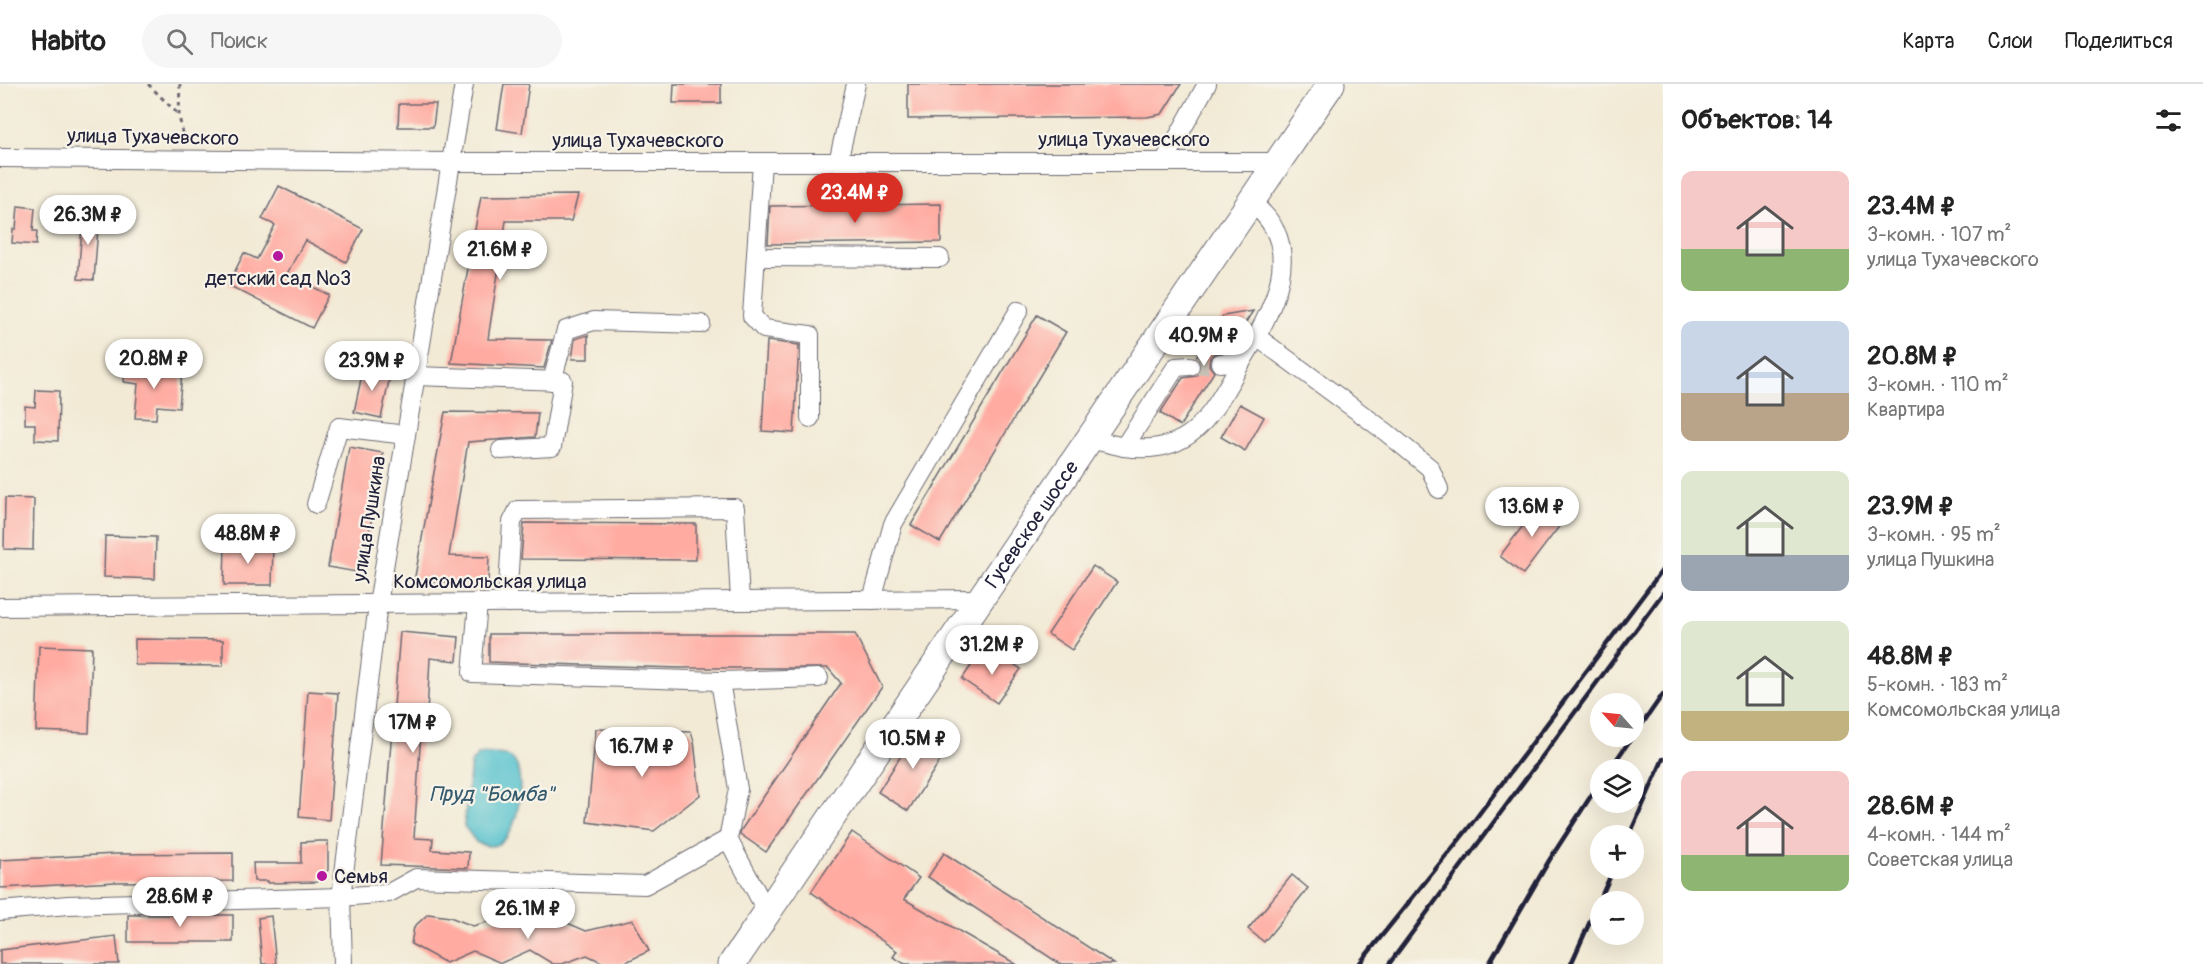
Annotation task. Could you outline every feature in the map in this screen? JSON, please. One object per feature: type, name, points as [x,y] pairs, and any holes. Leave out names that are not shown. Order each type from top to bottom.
[{"type":"highway","name":"Гусевское шоссе","points":[[732,964],[1331,84]]},
{"type":"street","name":"улица Пушкина","points":[[343,964],[341,897],[378,604],[464,84]]},
{"type":"street","points":[[838,162],[856,84]]},
{"type":"street","points":[[1164,162],[1207,84]]},
{"type":"street","name":"улица Тухачевского","points":[[0,158],[450,162],[1277,162]]},
{"type":"street","points":[[762,162],[752,316],[764,330],[810,335],[810,418]]},
{"type":"street","points":[[1089,439],[1142,449],[1167,446],[1187,438],[1205,422],[1257,337],[1280,290],[1282,255],[1270,220],[1265,213],[1250,202]]},
{"type":"street","points":[[756,257],[940,258]]},
{"type":"street","points":[[872,600],[893,524],[1019,310]]},
{"type":"street","points":[[552,381],[566,330],[594,321],[701,324]]},
{"type":"street","points":[[1257,337],[1386,432],[1430,468],[1439,489]]},
{"type":"street","points":[[1220,363],[1242,361]]},
{"type":"street","points":[[1124,447],[1176,368],[1190,366]]},
{"type":"street","points":[[416,376],[563,381],[552,447],[501,450]]},
{"type":"street","points":[[316,504],[339,427],[406,435]]},
{"type":"street","points":[[507,603],[512,522],[518,510],[735,508],[740,601]]},
{"type":"street","name":"Комсомольская улица","points":[[0,607],[980,599]]},
{"type":"street","points":[[478,603],[472,673],[720,681],[819,678]]},
{"type":"street","points":[[720,681],[738,789],[728,839],[767,912]]},
{"type":"street","points":[[0,911],[68,905],[341,897],[388,892],[416,878],[645,885],[728,839]]},
{"type":"path","points":[[148,84],[179,115]]},
{"type":"path","points":[[180,84],[179,115],[188,160]]},
{"type":"water","name":"Пруд \"Бомба\"","points":[[478,755],[502,755],[512,759],[518,771],[520,784],[516,816],[511,831],[502,841],[491,846],[476,842],[464,826],[471,763]]},
{"type":"building","points":[[504,84],[529,84],[522,133],[497,129]]},
{"type":"building","points":[[674,84],[721,84],[721,103],[673,103]]},
{"type":"building","points":[[908,84],[1181,84],[1162,114],[1147,117],[908,119]]},
{"type":"building","points":[[399,104],[436,104],[433,127],[398,127]]},
{"type":"building","name":"детский сад №3","points":[[279,186],[363,229],[346,262],[305,240],[287,274],[329,295],[312,328],[228,285],[244,253],[257,259],[275,225],[262,219]]},
{"type":"building","points":[[578,195],[571,221],[506,221],[488,339],[552,340],[544,368],[451,363],[481,196]]},
{"type":"building","points":[[941,204],[941,242],[768,244],[770,206]]},
{"type":"building","points":[[18,206],[35,208],[33,231],[37,231],[36,245],[12,243]]},
{"type":"building","points":[[83,213],[99,214],[94,280],[78,279]]},
{"type":"building","points":[[1253,311],[1227,351],[1214,354],[1210,358],[1209,365],[1214,372],[1180,426],[1160,413],[1183,378],[1196,376],[1200,371],[1201,365],[1196,357],[1223,316]]},
{"type":"building","points":[[1037,315],[1066,332],[940,542],[911,525]]},
{"type":"building","points":[[588,335],[588,359],[572,359],[575,339]]},
{"type":"building","points":[[767,341],[799,345],[794,433],[762,431]]},
{"type":"building","points":[[364,365],[391,372],[381,418],[354,412]]},
{"type":"building","points":[[125,367],[182,372],[179,408],[157,406],[156,419],[135,418],[138,384],[124,382]]},
{"type":"building","points":[[36,390],[59,391],[58,441],[35,440],[35,424],[25,424],[25,406],[35,407]]},
{"type":"building","points":[[1240,404],[1264,417],[1245,451],[1221,437]]},
{"type":"building","points":[[445,412],[538,413],[535,437],[468,442],[449,556],[489,557],[488,582],[414,582]]},
{"type":"building","points":[[349,447],[383,453],[362,573],[328,567]]},
{"type":"building","points":[[5,498],[34,499],[33,550],[4,549]]},
{"type":"building","points":[[1541,502],[1564,520],[1523,574],[1500,556]]},
{"type":"building","points":[[524,523],[696,524],[696,560],[521,559]]},
{"type":"building","points":[[105,536],[156,537],[155,579],[104,577]]},
{"type":"building","points":[[225,544],[273,545],[272,585],[224,585]]},
{"type":"building","points":[[1093,566],[1117,582],[1072,650],[1048,634]]},
{"type":"building","points":[[400,632],[459,637],[457,661],[430,658],[426,732],[421,732],[414,838],[433,839],[432,850],[469,852],[468,868],[381,865]]},
{"type":"building","points":[[489,634],[855,634],[882,687],[766,852],[740,834],[741,830],[841,683],[828,668],[680,668],[489,662]]},
{"type":"building","points":[[135,639],[223,640],[223,666],[135,665]]},
{"type":"building","points":[[39,646],[92,648],[89,733],[36,731]]},
{"type":"building","points":[[997,653],[1021,669],[997,703],[962,679],[977,657],[988,665]]},
{"type":"building","points":[[308,691],[338,693],[329,820],[299,817]]},
{"type":"building","points":[[596,729],[691,732],[700,795],[654,831],[587,822]]},
{"type":"building","points":[[918,729],[948,748],[908,811],[878,792]]},
{"type":"building","points":[[852,832],[919,878],[904,899],[1016,964],[905,964],[893,957],[897,951],[811,892]]},
{"type":"building","points":[[328,841],[328,870],[317,882],[254,881],[253,863],[301,863],[301,842]]},
{"type":"building","points":[[233,853],[233,881],[116,882],[0,888],[0,860],[116,854]]},
{"type":"building","points":[[944,853],[1114,964],[1060,964],[928,877]]},
{"type":"building","points":[[1292,875],[1308,888],[1264,942],[1248,929]]},
{"type":"building","points":[[428,914],[450,917],[473,926],[504,917],[530,926],[556,918],[586,931],[633,920],[649,951],[622,964],[606,964],[587,955],[562,964],[553,964],[530,950],[501,963],[473,951],[446,963],[411,944],[414,927]]},
{"type":"building","points":[[128,915],[233,915],[233,942],[128,942]]},
{"type":"building","points":[[271,916],[276,964],[262,964],[258,918]]},
{"type":"building","points":[[116,936],[119,964],[0,964],[0,950]]},
{"type":"tunnel","points":[[1190,366],[1220,363]]},
{"type":"railway","points":[[1359,964],[1467,830],[1663,569]]},
{"type":"railway","points":[[1389,964],[1663,593]]},
{"type":"railway","points":[[1644,722],[1663,694]]},
{"type":"railway","points":[[1617,759],[1625,747]]},
{"type":"railway","points":[[1634,825],[1663,759]]},
{"type":"railway","points":[[1489,964],[1550,859],[1590,797]]},
{"type":"railway","points":[[1571,964],[1609,879]]},
{"type":"place","name":"детский сад №3","points":[[278,256]]},
{"type":"place","name":"Семья","points":[[322,876]]}]
